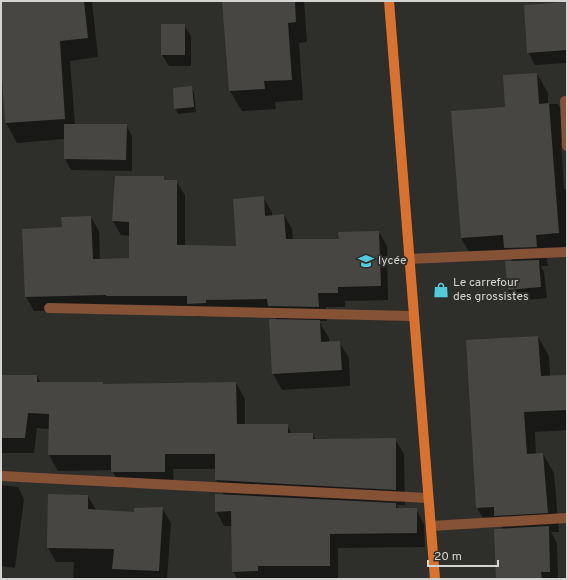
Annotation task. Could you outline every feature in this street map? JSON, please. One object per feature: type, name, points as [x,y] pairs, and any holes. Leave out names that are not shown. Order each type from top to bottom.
[{"type":"main road","points":[[389,1],[408,259],[435,579]]},
{"type":"street","points":[[564,101],[567,146]]},
{"type":"street","points":[[408,259],[567,252]]},
{"type":"street","points":[[49,308],[413,316]]},
{"type":"street","points":[[1,476],[428,498]]},
{"type":"street","points":[[431,526],[567,518]]},
{"type":"building","points":[[1,1],[84,1],[88,38],[60,41],[65,119],[5,123],[1,64]]},
{"type":"building","points":[[222,1],[295,1],[296,22],[288,23],[292,80],[264,81],[265,89],[229,91]]},
{"type":"building","points":[[567,2],[567,50],[527,53],[524,5]]},
{"type":"building","points":[[161,24],[185,24],[185,55],[161,55]]},
{"type":"building","points":[[537,73],[539,104],[549,103],[559,233],[536,235],[537,247],[504,248],[503,235],[461,238],[451,111],[505,107],[503,75]]},
{"type":"building","points":[[192,86],[194,107],[174,109],[173,88]]},
{"type":"building","points":[[64,124],[127,124],[126,160],[64,159]]},
{"type":"building","points":[[115,176],[164,176],[164,180],[177,180],[177,245],[236,246],[233,199],[264,196],[265,216],[284,214],[286,239],[339,239],[338,232],[379,231],[381,286],[338,287],[338,293],[318,293],[319,307],[268,306],[267,299],[206,300],[206,303],[187,304],[187,296],[106,295],[25,297],[22,229],[62,227],[61,217],[91,216],[93,259],[129,258],[129,222],[112,221]]},
{"type":"building","points":[[539,260],[541,287],[508,290],[505,261]]},
{"type":"building","points":[[269,319],[320,320],[321,342],[340,341],[342,370],[272,374]]},
{"type":"building","points":[[538,336],[541,376],[567,375],[567,410],[524,412],[527,454],[543,453],[548,513],[494,516],[494,507],[476,508],[466,340]]},
{"type":"building","points":[[1,375],[37,375],[37,382],[103,382],[103,384],[236,382],[237,424],[288,424],[288,433],[313,433],[313,439],[396,438],[396,490],[215,480],[215,454],[165,454],[165,472],[111,472],[111,455],[48,455],[49,414],[28,413],[25,438],[1,438]]},
{"type":"building","points":[[48,494],[88,495],[88,509],[134,512],[134,508],[163,507],[159,571],[112,569],[114,549],[47,548]]},
{"type":"building","points":[[215,494],[396,503],[396,508],[417,508],[417,533],[330,534],[330,566],[258,566],[258,571],[232,572],[231,511],[215,512]]},
{"type":"building","points":[[549,526],[550,572],[541,572],[542,579],[496,579],[494,529]]},
{"type":"place","name":"lycée","points":[[366,261]]},
{"type":"place","name":"Le carrefour des grossistes","points":[[441,290]]}]
